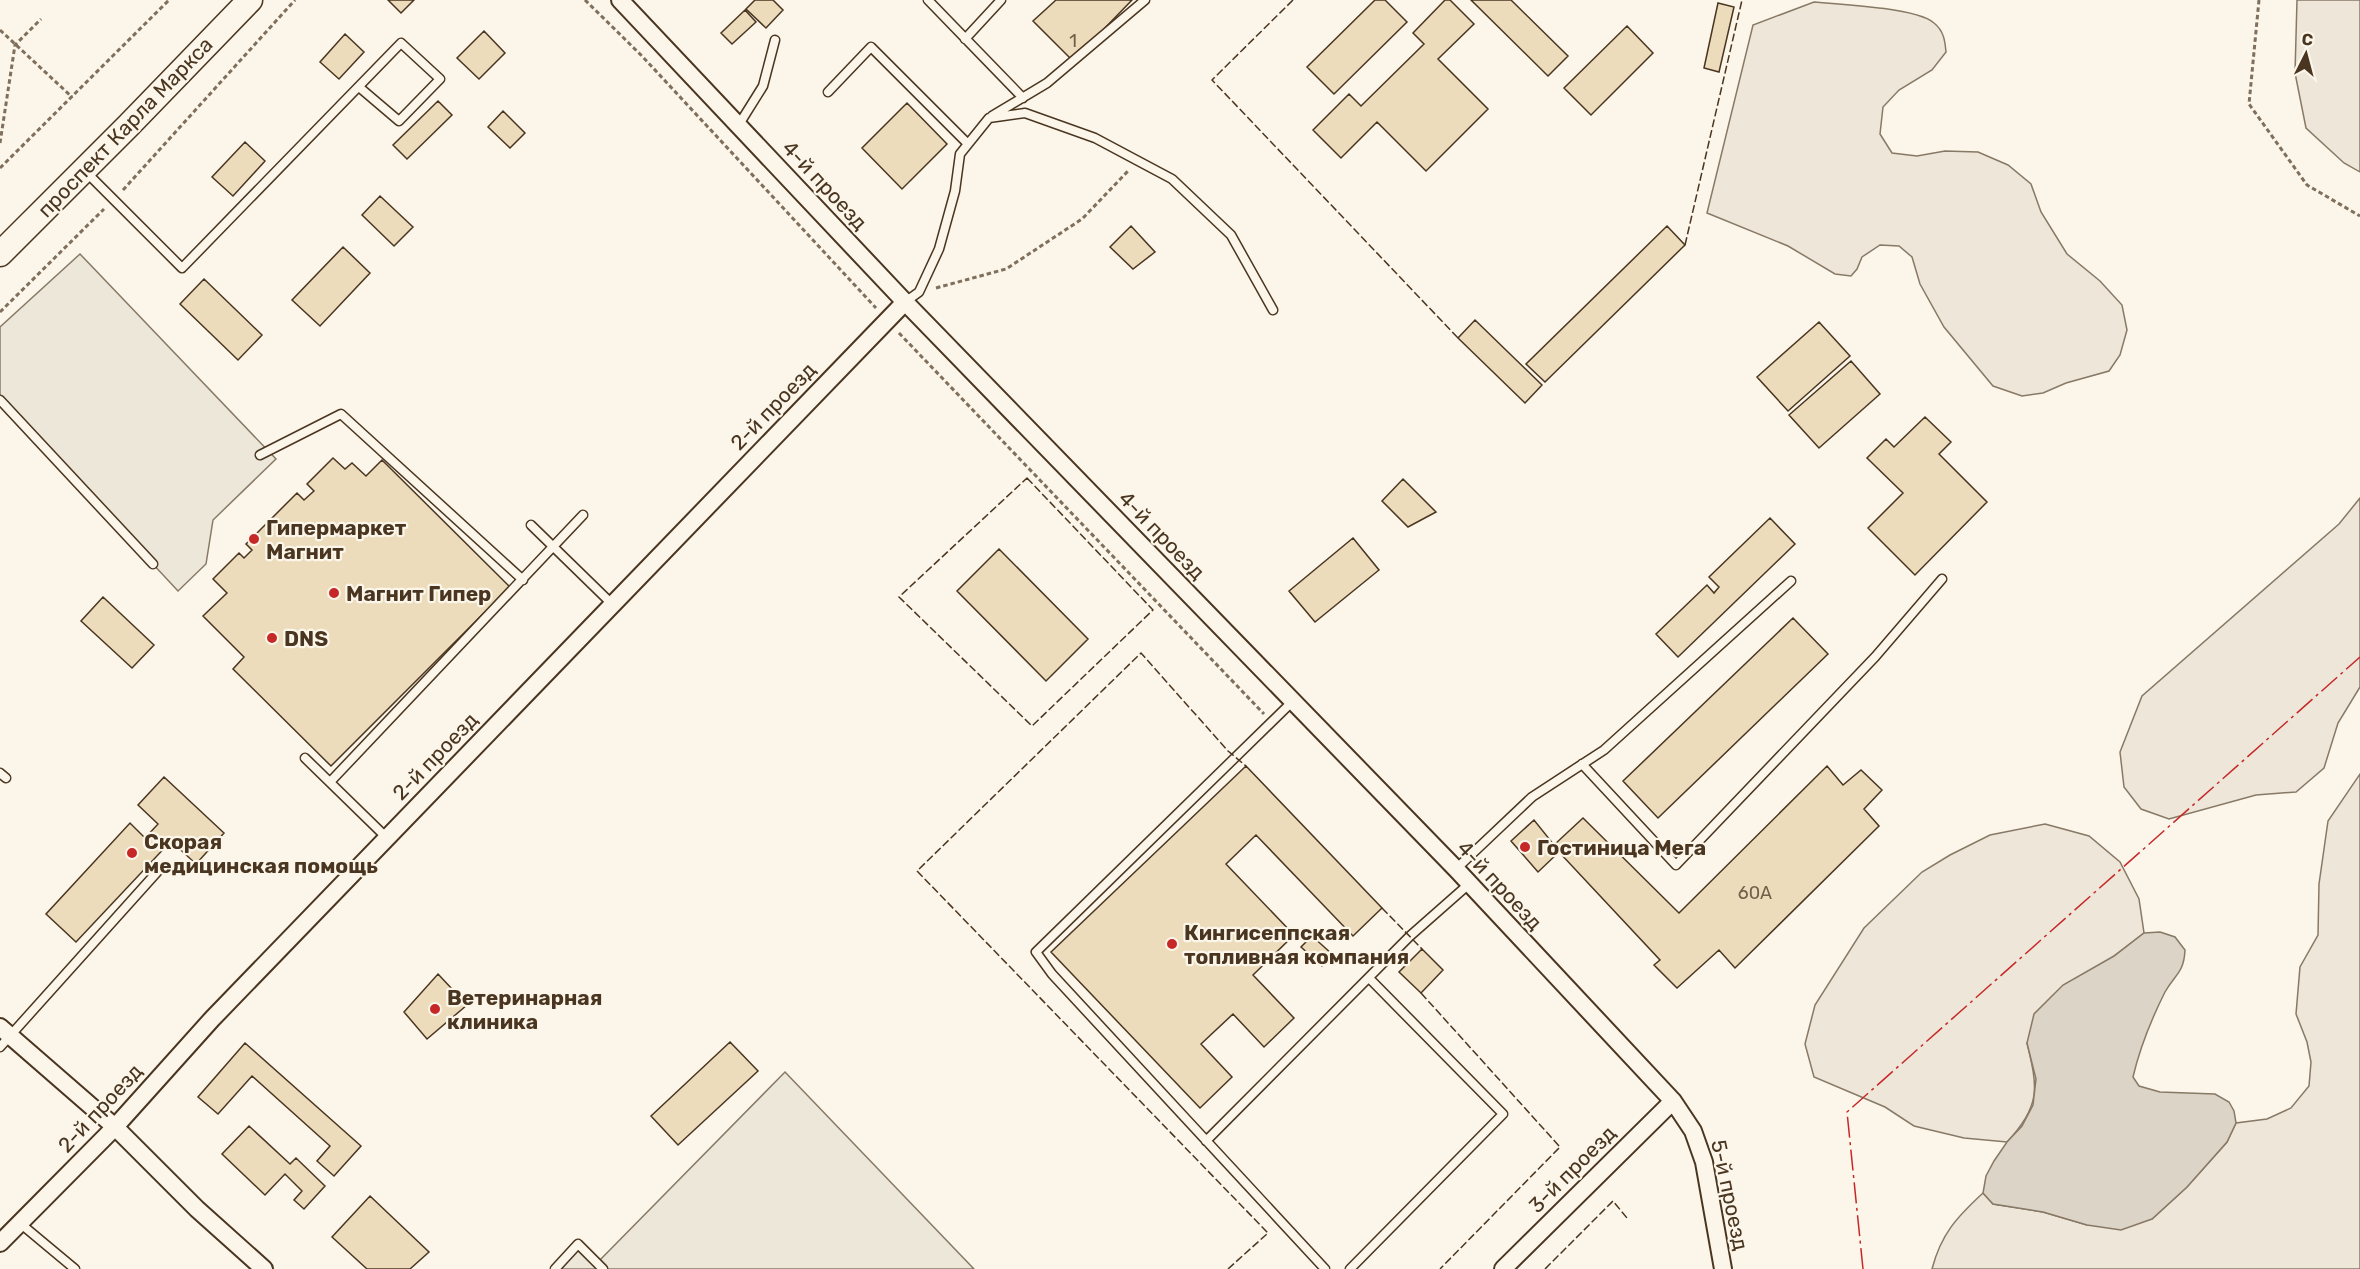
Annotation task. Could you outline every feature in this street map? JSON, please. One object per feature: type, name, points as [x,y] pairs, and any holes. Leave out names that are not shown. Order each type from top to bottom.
[{"type":"main road","points":[[0,243],[238,0]]},
{"type":"main road","name":"проспект Карла Маркса","points":[[0,254],[249,0]]},
{"type":"street","name":"4-й проезд","points":[[620,0],[905,302],[1456,869],[1673,1101]]},
{"type":"street","name":"2-й проезд","points":[[0,1243],[115,1127],[212,1020],[905,302]]},
{"type":"street","points":[[3,1037],[115,1127],[197,1209],[264,1269]]},
{"type":"street","name":"3-й проезд","points":[[1503,1269],[1673,1101]]},
{"type":"street","name":"5-й проезд","points":[[1673,1101],[1692,1131],[1704,1162],[1723,1269]]},
{"type":"lane","points":[[928,0],[1023,98]]},
{"type":"lane","points":[[965,39],[1001,0]]},
{"type":"lane","points":[[905,302],[919,292],[939,249],[955,190],[960,154],[989,118],[1047,83],[1145,0]]},
{"type":"lane","points":[[738,126],[763,86],[774,40]]},
{"type":"lane","points":[[84,170],[182,268],[358,87],[401,43],[440,79],[399,121],[358,87]]},
{"type":"lane","points":[[828,92],[871,47],[968,144]]},
{"type":"lane","points":[[989,118],[1025,113],[1095,138],[1172,179],[1231,236],[1273,310]]},
{"type":"lane","points":[[0,400],[153,564]]},
{"type":"lane","points":[[260,455],[341,414],[523,579]]},
{"type":"lane","points":[[330,781],[583,515]]},
{"type":"lane","points":[[531,525],[612,604]]},
{"type":"lane","points":[[1582,764],[1676,865],[1875,657],[1942,579]]},
{"type":"lane","points":[[1456,869],[1532,797],[1604,750],[1791,581]]},
{"type":"lane","points":[[1292,702],[1036,952],[1052,974],[1325,1269]]},
{"type":"lane","points":[[305,758],[387,838]]},
{"type":"lane","points":[[3,1037],[158,871]]},
{"type":"lane","points":[[1206,1141],[1410,936],[1469,884]]},
{"type":"lane","points":[[1350,1269],[1503,1113],[1369,978]]},
{"type":"lane","points":[[21,1224],[70,1268]]},
{"type":"lane","points":[[555,1269],[579,1244],[603,1269]]},
{"type":"path","points":[[0,168],[169,0]]},
{"type":"path","points":[[0,312],[113,200],[295,0]]},
{"type":"path","points":[[585,0],[642,56],[888,321],[1272,723]]},
{"type":"path","points":[[2259,0],[2249,104],[2307,185],[2360,216]]},
{"type":"path","points":[[0,143],[15,45],[41,19]]},
{"type":"path","points":[[0,30],[72,97]]},
{"type":"path","points":[[919,292],[1006,269],[1082,219],[1138,160]]},
{"type":"shaded area","points":[[2297,0],[2360,0],[2360,172],[2344,163],[2306,128],[2295,73]]},
{"type":"shaded area","points":[[1814,2],[1895,10],[1925,18],[1940,29],[1946,52],[1932,70],[1899,90],[1883,107],[1880,134],[1892,153],[1917,156],[1945,151],[1978,152],[2008,165],[2031,184],[2041,212],[2067,254],[2100,281],[2122,305],[2127,330],[2120,355],[2109,371],[2066,383],[2043,393],[2022,396],[1993,386],[1944,327],[1920,284],[1912,257],[1899,246],[1880,245],[1862,257],[1851,276],[1835,274],[1788,246],[1707,213],[1753,25]]},
{"type":"shaded area","points":[[80,254],[276,459],[213,520],[206,564],[178,591],[0,400],[0,327]]},
{"type":"shaded area","points":[[2360,498],[2360,687],[2338,723],[2324,768],[2296,792],[2256,795],[2169,819],[2141,809],[2124,787],[2120,752],[2142,696],[2339,524]]},
{"type":"shaded area","points":[[2360,774],[2360,1269],[1932,1269],[1940,1246],[1951,1227],[1983,1193],[1993,1204],[2043,1212],[2087,1225],[2152,1219],[2187,1187],[2227,1142],[2236,1123],[2267,1119],[2291,1108],[2309,1086],[2311,1062],[2307,1042],[2296,1014],[2300,967],[2318,935],[2319,884],[2328,821]]},
{"type":"shaded area","points":[[2045,824],[2089,836],[2120,862],[2139,899],[2144,933],[2114,956],[2027,1043],[2033,1072],[2034,1096],[2026,1118],[2007,1142],[1964,1138],[1914,1126],[1885,1107],[1814,1077],[1805,1044],[1815,1005],[1864,928],[1922,872],[1950,855],[1990,835]]},
{"type":"shaded area","points":[[2160,932],[2175,937],[2185,950],[2184,958],[2181,969],[2165,992],[2151,1023],[2133,1077],[2139,1086],[2160,1092],[2215,1094],[2229,1102],[2234,1111],[2236,1123],[2227,1142],[2187,1187],[2152,1219],[2121,1230],[2087,1225],[2043,1212],[1993,1204],[1983,1193],[1986,1176],[2007,1142],[2022,1126],[2033,1105],[2036,1079],[2027,1043],[2034,1014],[2063,985],[2114,956],[2144,933]]},
{"type":"shaded area","points":[[785,1072],[974,1269],[555,1269],[578,1244],[598,1262]]},
{"type":"building","points":[[388,0],[414,0],[401,13]]},
{"type":"building","points":[[755,0],[773,0],[783,10],[766,28],[746,9]]},
{"type":"building","points":[[1056,0],[1132,0],[1073,61],[1033,21]]},
{"type":"building","points":[[1375,0],[1385,0],[1407,22],[1334,94],[1307,67]]},
{"type":"building","points":[[1445,0],[1450,0],[1474,24],[1438,59],[1488,109],[1426,171],[1377,122],[1341,158],[1313,130],[1349,94],[1361,106],[1424,44],[1413,33]]},
{"type":"building","points":[[1471,0],[1511,0],[1568,56],[1548,76]]},
{"type":"building","points":[[1718,3],[1734,7],[1719,72],[1704,68]]},
{"type":"building","points":[[745,10],[756,22],[732,44],[721,33]]},
{"type":"building","points":[[1627,26],[1653,53],[1591,115],[1564,88]]},
{"type":"building","points":[[484,31],[505,53],[479,79],[457,58]]},
{"type":"building","points":[[345,34],[364,52],[339,79],[320,62]]},
{"type":"building","points":[[438,101],[452,115],[407,159],[393,145]]},
{"type":"building","points":[[907,103],[947,144],[902,189],[862,148]]},
{"type":"building","points":[[503,111],[525,133],[510,148],[488,127]]},
{"type":"building","points":[[245,142],[265,161],[233,196],[212,177]]},
{"type":"building","points":[[380,196],[413,227],[394,246],[362,215]]},
{"type":"building","points":[[1131,226],[1155,252],[1133,269],[1110,247]]},
{"type":"building","points":[[1667,226],[1685,245],[1545,382],[1526,364]]},
{"type":"building","points":[[343,247],[370,273],[320,326],[292,300]]},
{"type":"building","points":[[204,279],[262,335],[238,360],[180,304]]},
{"type":"building","points":[[1475,320],[1542,385],[1525,403],[1458,338]]},
{"type":"building","points":[[1819,322],[1850,356],[1788,411],[1757,377]]},
{"type":"building","points":[[1851,361],[1880,394],[1819,448],[1789,415]]},
{"type":"building","points":[[1925,417],[1951,442],[1939,454],[1987,502],[1915,575],[1868,528],[1903,493],[1867,458],[1886,439],[1894,447]]},
{"type":"building","points":[[333,458],[345,469],[352,463],[366,476],[382,460],[510,587],[331,766],[233,669],[244,657],[203,616],[227,593],[213,579],[239,553],[244,558],[252,550],[246,544],[297,493],[304,500],[314,491],[307,484]]},
{"type":"building","points":[[1403,479],[1436,512],[1408,527],[1382,501]]},
{"type":"building","points":[[1770,518],[1795,544],[1678,657],[1656,634],[1707,585],[1714,593],[1719,587],[1709,577]]},
{"type":"building","points":[[1353,538],[1379,570],[1315,622],[1289,591]]},
{"type":"building","points":[[999,549],[1088,639],[1046,681],[957,591]]},
{"type":"building","points":[[103,597],[154,645],[132,668],[81,621]]},
{"type":"building","points":[[1793,618],[1828,654],[1658,818],[1623,781]]},
{"type":"building","name":"Кингисеппская топливная компания","points":[[1246,766],[1382,908],[1353,936],[1256,835],[1226,864],[1294,935],[1253,975],[1294,1018],[1264,1047],[1233,1014],[1201,1044],[1232,1077],[1200,1108],[1051,952]]},
{"type":"building","points":[[1827,766],[1843,785],[1861,770],[1882,790],[1864,809],[1879,826],[1735,968],[1719,950],[1677,988],[1654,965],[1660,960],[1559,852],[1538,872],[1511,841],[1534,820],[1554,845],[1583,818],[1679,913]]},
{"type":"building","name":"Скорая медицинская помощь","points":[[164,777],[224,833],[196,864],[171,841],[76,942],[46,914],[130,823],[145,838],[158,824],[138,805]]},
{"type":"building","points":[[1312,936],[1332,954],[1322,966],[1301,947]]},
{"type":"building","points":[[1422,949],[1443,970],[1421,993],[1399,972]]},
{"type":"building","name":"Ветеринарная клиника","points":[[438,974],[467,1005],[427,1039],[404,1012]]},
{"type":"building","points":[[730,1042],[758,1071],[678,1145],[651,1116]]},
{"type":"building","points":[[245,1043],[361,1146],[334,1176],[317,1161],[330,1146],[252,1076],[218,1114],[198,1097]]},
{"type":"building","points":[[249,1126],[290,1164],[296,1158],[325,1186],[304,1209],[294,1200],[302,1191],[285,1174],[265,1195],[222,1154]]},
{"type":"building","points":[[370,1196],[429,1252],[410,1269],[367,1269],[332,1237]]},
{"type":"fence","points":[[1293,0],[1212,80],[1458,338]]},
{"type":"fence","points":[[1685,245],[1742,0]]},
{"type":"fence","points":[[1027,478],[1153,610],[1032,726],[899,597],[1027,478]]},
{"type":"fence","points":[[1228,1269],[1268,1233],[917,871],[1141,653],[1228,751],[1246,766]]},
{"type":"fence","points":[[1382,908],[1422,949]]},
{"type":"fence","points":[[1421,993],[1560,1147],[1440,1269]]},
{"type":"fence","points":[[1545,1269],[1613,1201],[1627,1218]]},
{"type":"power","points":[[1863,1269],[1847,1112],[2360,657]]},
{"type":"place","name":"Гипермаркет Магнит","points":[[254,539]]},
{"type":"place","name":"Магнит Гипер","points":[[334,593]]},
{"type":"place","name":"DNS","points":[[272,638]]},
{"type":"place","name":"Гостиница Мега","points":[[1525,847]]},
{"type":"place","name":"Скорая медицинская помощь","points":[[132,853]]},
{"type":"place","name":"Кингисеппская топливная компания","points":[[1172,944]]},
{"type":"place","name":"Ветеринарная клиника","points":[[435,1009]]}]
